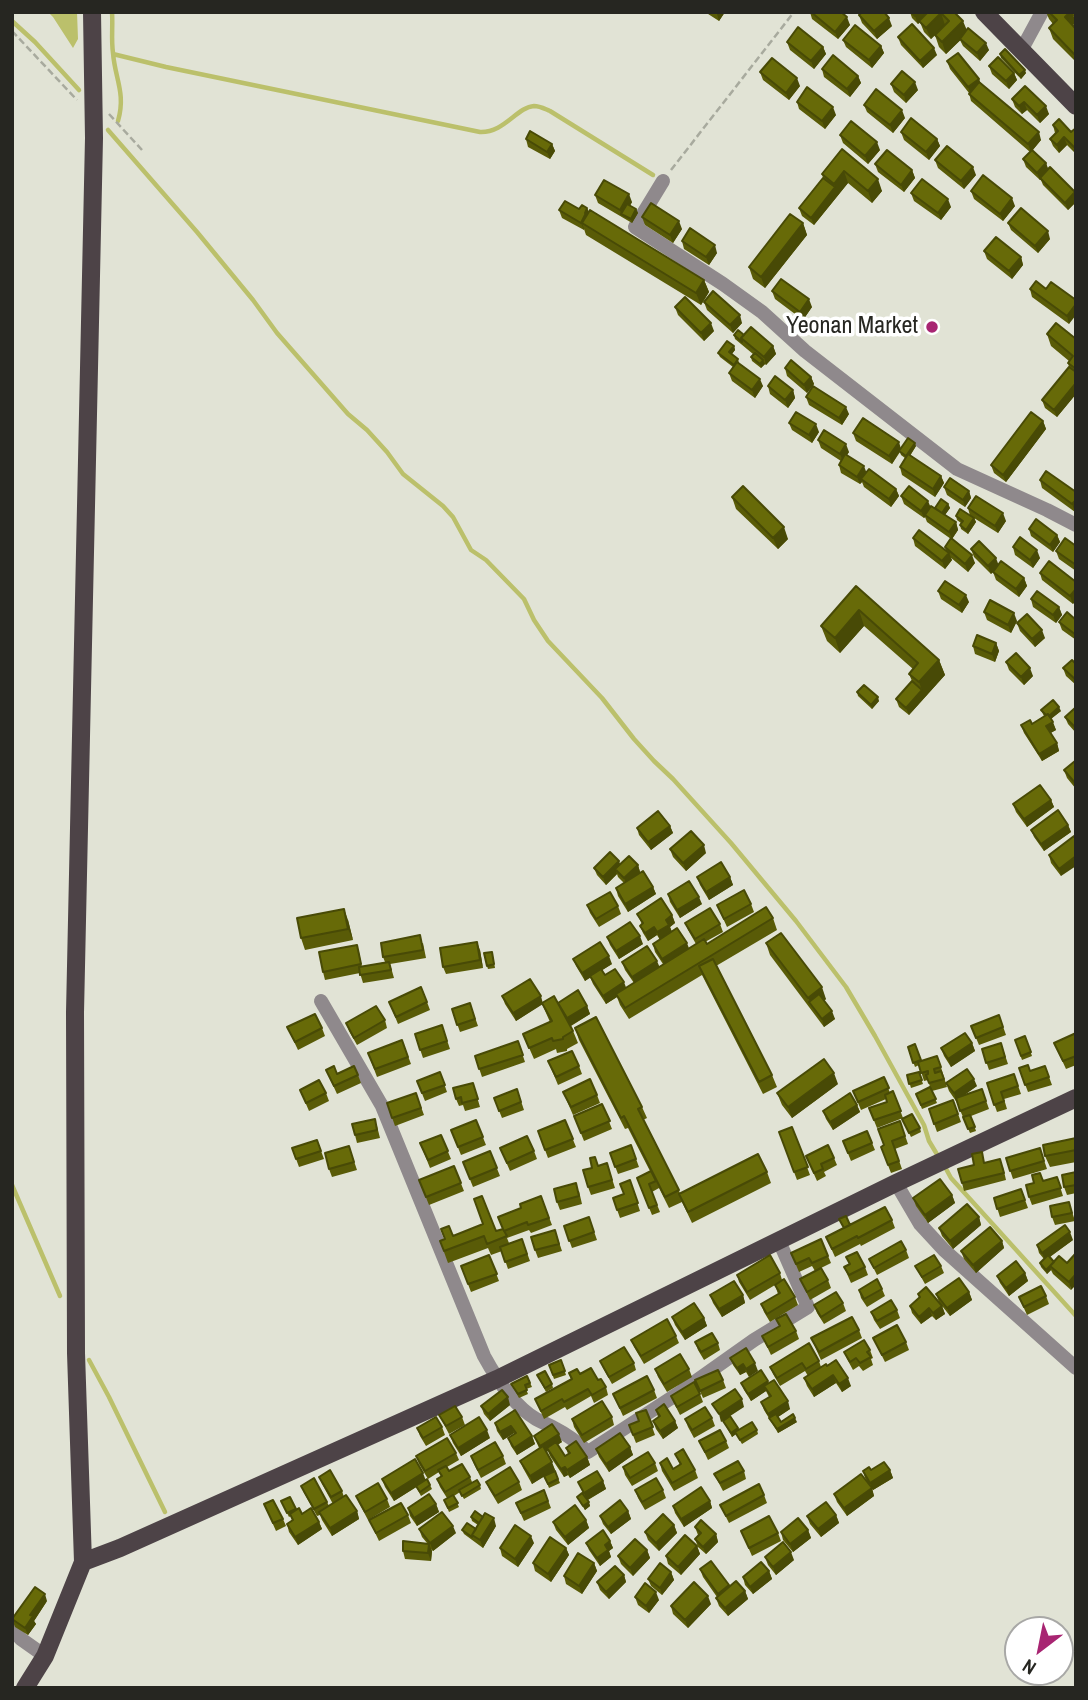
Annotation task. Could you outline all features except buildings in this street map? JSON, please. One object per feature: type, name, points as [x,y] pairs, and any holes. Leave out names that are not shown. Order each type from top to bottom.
[{"type":"main road","points":[[25,1688],[45,1656],[82,1562],[76,1353],[75,1012],[93,152],[89,102],[92,12]]},
{"type":"main road","points":[[984,12],[1076,106]]},
{"type":"main road","points":[[82,1562],[120,1548],[497,1379],[896,1183],[1076,1098]]},
{"type":"street","points":[[1022,49],[1042,12]]},
{"type":"street","points":[[663,181],[635,227],[762,312],[805,351],[957,469],[1076,525]]},
{"type":"street","points":[[321,1001],[382,1106],[484,1356],[497,1379],[535,1419],[563,1433],[588,1452],[754,1340],[808,1307],[779,1241]]},
{"type":"street","points":[[896,1183],[920,1224],[944,1250],[1076,1368]]},
{"type":"street","points":[[12,1629],[45,1656]]},
{"type":"path","points":[[663,181],[793,12]]},
{"type":"path","points":[[12,30],[142,150]]},
{"type":"shaded area","points":[[48,12],[77,12],[78,39],[73,48],[53,17]]},
{"type":"waterway","points":[[112,12],[112,48],[121,102],[118,121]]},
{"type":"waterway","points":[[12,21],[79,90]]},
{"type":"waterway","points":[[113,54],[480,132],[496,128],[528,107],[538,106],[653,175]]},
{"type":"waterway","points":[[108,130],[197,232],[277,333],[348,414],[367,430],[403,474],[453,517],[471,550],[486,560],[524,599],[548,641],[731,843],[796,921],[846,987],[924,1125],[938,1156]]},
{"type":"waterway","points":[[945,1167],[951,1178],[1076,1316]]},
{"type":"waterway","points":[[12,1185],[60,1296]]},
{"type":"waterway","points":[[89,1360],[165,1512]]},
{"type":"place","name":"Yeonan Market","points":[[932,327]]}]
